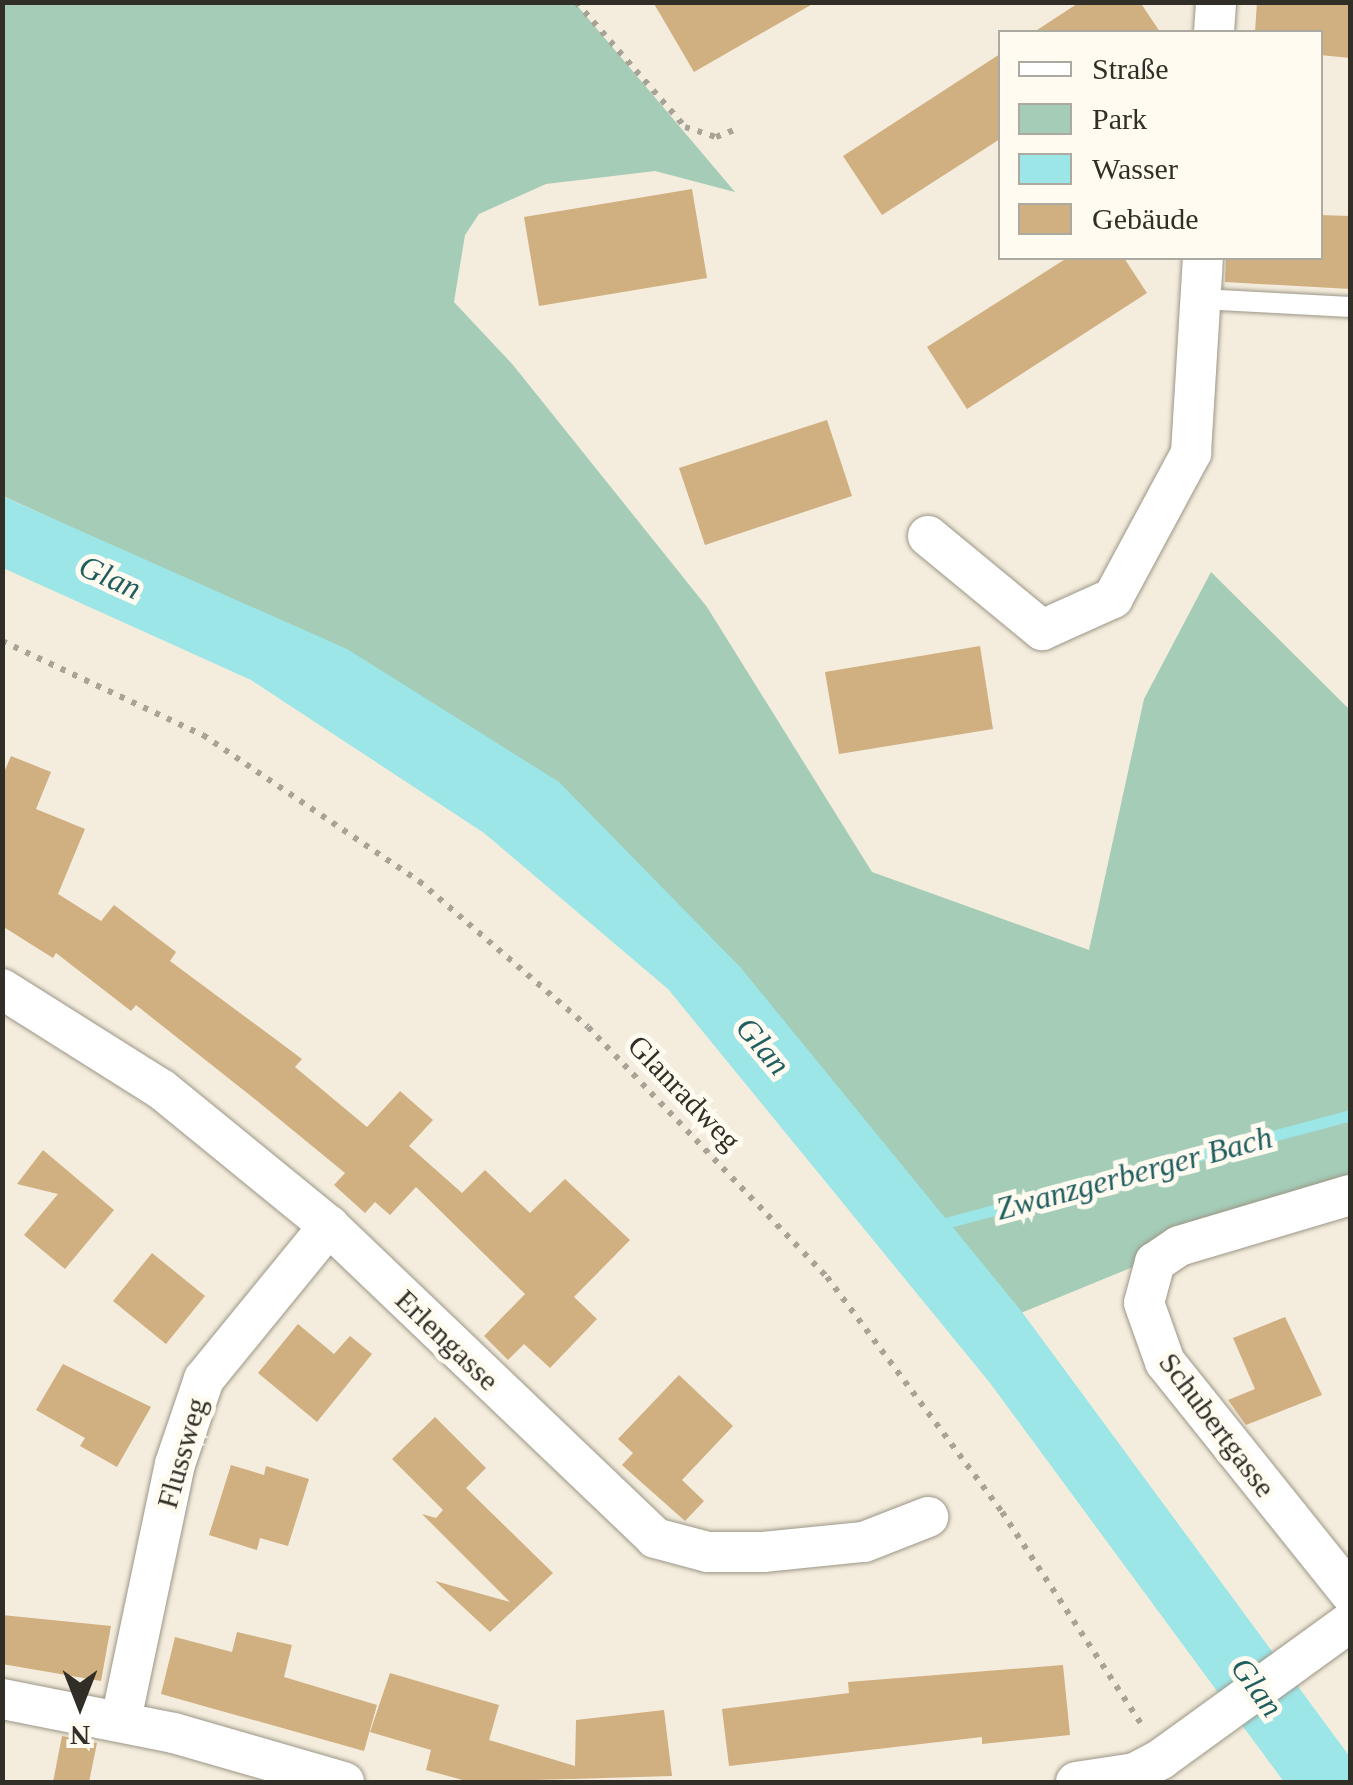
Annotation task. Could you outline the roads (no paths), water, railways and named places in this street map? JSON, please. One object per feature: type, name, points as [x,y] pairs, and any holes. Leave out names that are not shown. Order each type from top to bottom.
[{"type":"street","points":[[1214,30],[1216,2]]},
{"type":"street","points":[[928,536],[1042,630],[1113,598],[1191,452],[1203,260]]},
{"type":"street","name":"Erlengasse","points":[[2,989],[161,1088],[329,1226],[655,1538],[708,1552],[763,1552],[864,1542],[928,1517]]},
{"type":"street","name":"Schubertgasse","points":[[1350,1195],[1179,1246],[1155,1262],[1144,1303],[1164,1362],[1350,1594]]},
{"type":"street","name":"Flussweg","points":[[121,1720],[175,1464],[204,1380],[329,1226]]},
{"type":"street","points":[[1076,1782],[1135,1773],[1167,1756],[1350,1622]]},
{"type":"street","points":[[2,1699],[121,1720],[344,1782]]},
{"type":"lane","points":[[1201,299],[1350,307]]},
{"type":"water","name":"Glan","points":[[2,496],[347,649],[559,782],[741,968],[1022,1312],[1350,1757],[1350,1782],[1284,1782],[990,1383],[668,989],[484,833],[251,680],[3,568]]},
{"type":"waterway","name":"Zwanzgerberger Bach","points":[[934,1226],[1350,1115]]}]
